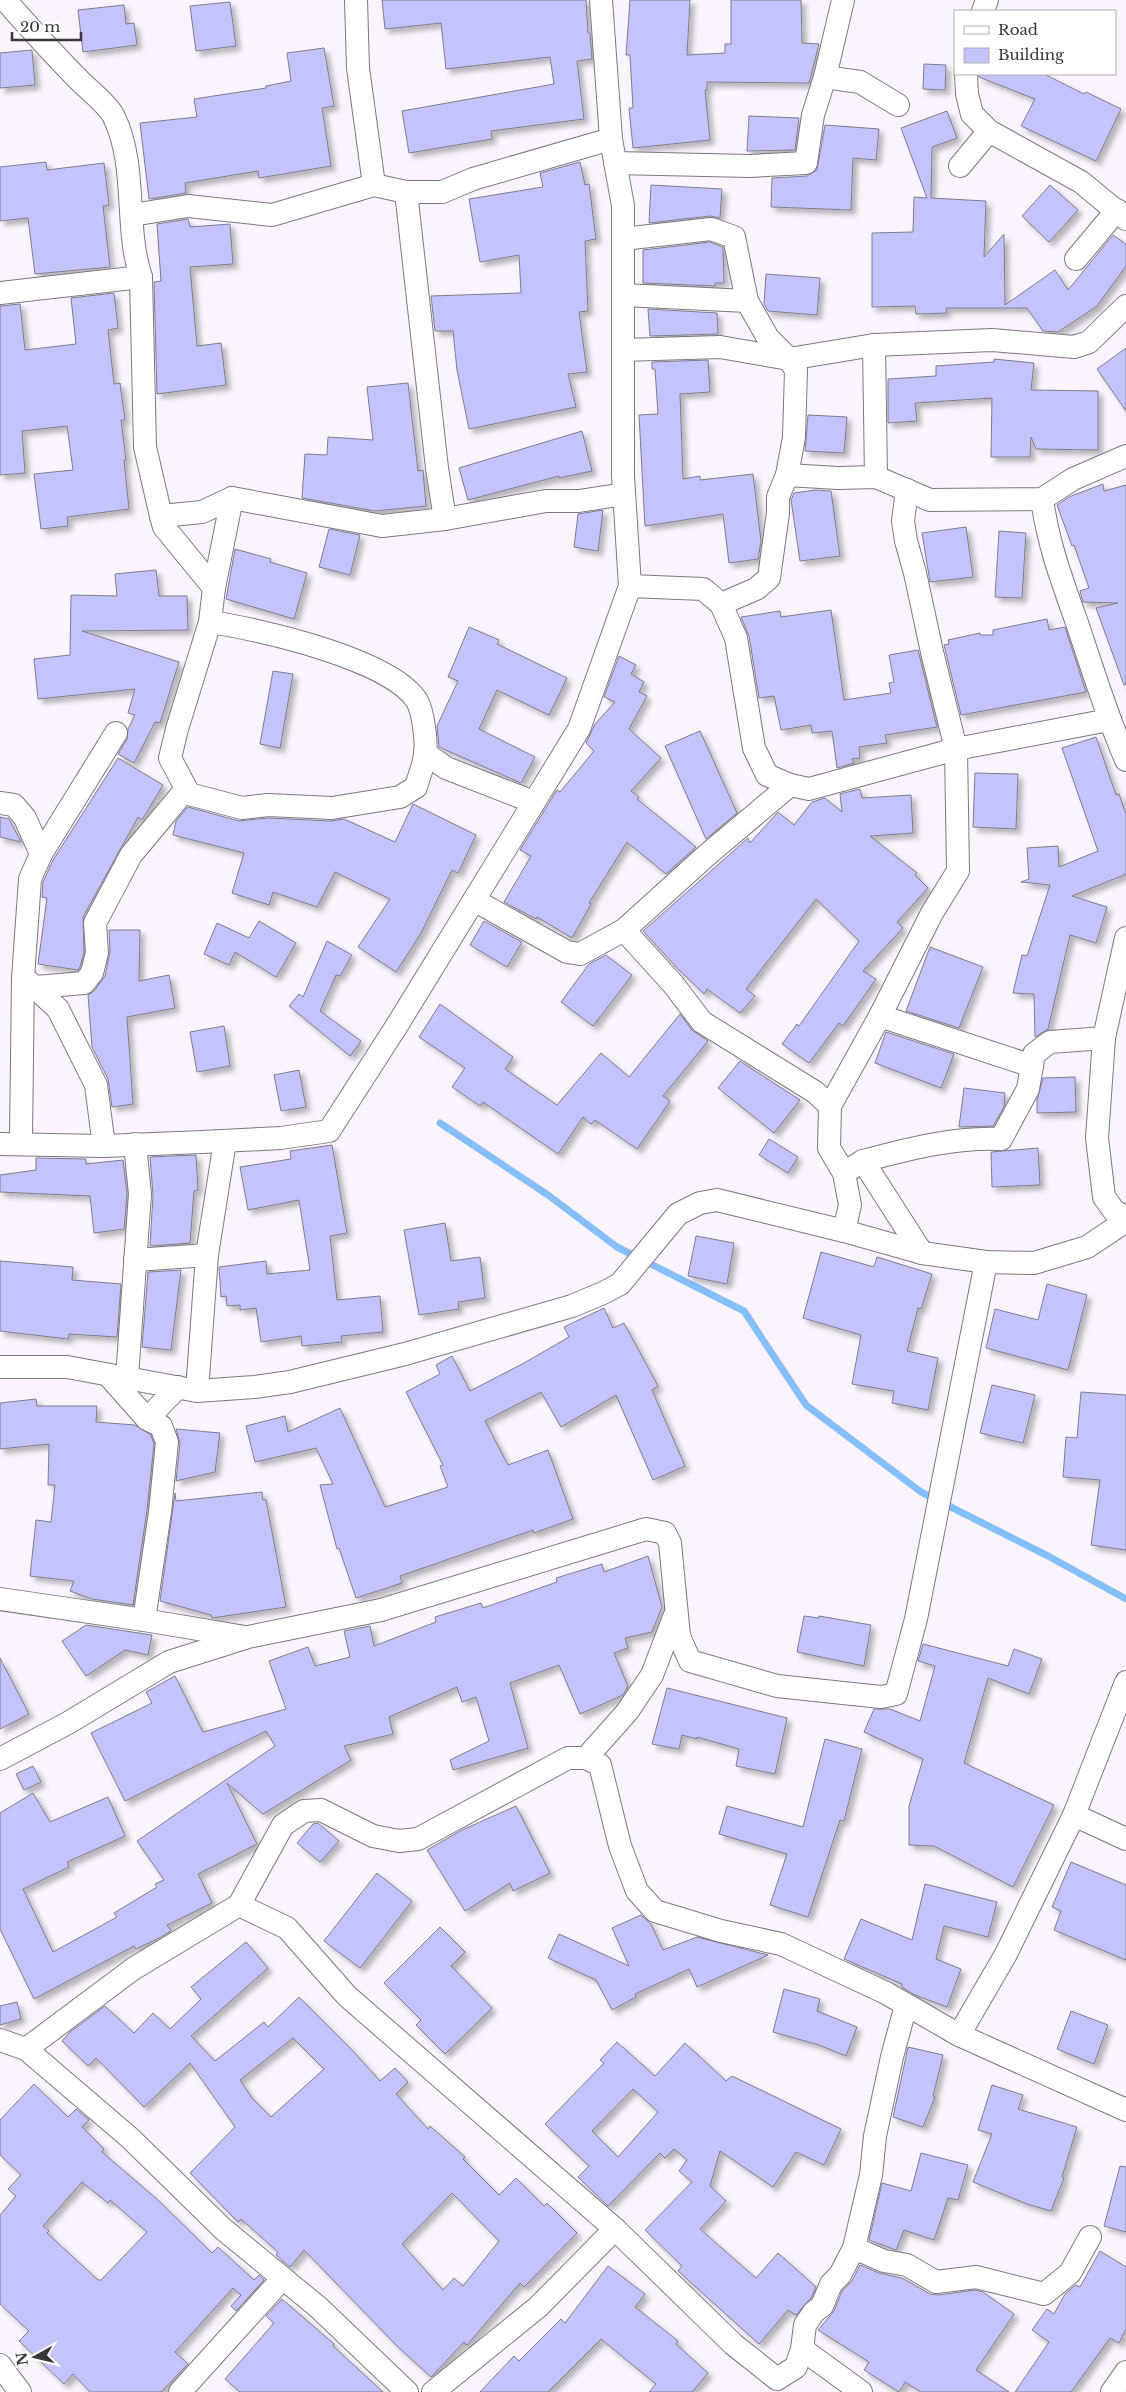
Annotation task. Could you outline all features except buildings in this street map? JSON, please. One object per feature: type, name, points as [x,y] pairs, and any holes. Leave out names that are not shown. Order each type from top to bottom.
[{"type":"street","points":[[356,0],[358,68],[374,185]]},
{"type":"street","points":[[9,1144],[104,1146],[280,1138],[329,1131],[579,729],[630,586],[624,494],[623,206],[611,139],[601,0]]},
{"type":"street","points":[[615,163],[750,166],[806,163],[813,114],[825,77],[843,0]]},
{"type":"street","points":[[7,9],[114,115],[124,148],[132,215],[134,256],[141,277],[145,447],[164,527],[214,588]]},
{"type":"street","points":[[966,75],[967,94],[972,114],[990,131],[1081,182],[1122,214],[1076,259]]},
{"type":"street","points":[[825,77],[860,82],[898,105]]},
{"type":"street","points":[[960,166],[990,131]]},
{"type":"street","points":[[132,215],[188,206],[272,215],[374,185],[406,192],[442,192],[473,179],[611,139]]},
{"type":"street","points":[[406,192],[437,468],[445,519]]},
{"type":"street","points":[[623,239],[711,229],[734,237],[747,301],[768,338],[789,359],[796,370],[794,437],[787,475],[778,497],[778,513],[769,578],[756,589],[721,604]]},
{"type":"street","points":[[0,293],[141,277]]},
{"type":"street","points":[[623,295],[747,301]]},
{"type":"street","points":[[623,350],[720,347],[789,359],[874,345],[992,340],[1074,347],[1089,342],[1126,306]]},
{"type":"street","points":[[874,345],[876,477]]},
{"type":"street","points":[[787,475],[838,478],[876,477],[930,500],[1042,499],[1072,479],[1126,456]]},
{"type":"street","points":[[844,1231],[850,1205],[844,1173],[829,1148],[830,1106],[880,1016],[932,913],[958,871],[956,749],[906,541],[903,521],[907,490]]},
{"type":"street","points":[[161,516],[202,512],[232,498],[382,526],[445,519],[546,501],[579,501],[624,494]]},
{"type":"street","points":[[210,622],[314,646],[356,659],[404,687],[418,702],[424,725],[426,754],[416,787],[400,797],[332,808],[268,806],[242,808],[189,794],[170,758],[210,622],[214,588],[232,498]]},
{"type":"street","points":[[1042,499],[1047,535],[1109,720],[1126,760]]},
{"type":"street","points":[[630,586],[704,589],[721,604],[736,638],[754,748],[767,775],[790,786],[809,789],[956,749],[1109,720]]},
{"type":"street","points":[[9,1144],[21,1136],[30,982],[30,879],[40,854],[116,733]]},
{"type":"street","points":[[426,754],[446,768],[523,798],[533,804]]},
{"type":"street","points":[[474,900],[568,952],[580,954],[624,930],[707,855],[790,786]]},
{"type":"street","points":[[30,982],[84,982],[92,972],[97,953],[95,923],[131,855],[186,789]]},
{"type":"street","points":[[0,803],[14,805],[25,818],[40,854]]},
{"type":"street","points":[[624,930],[673,984],[702,1022],[815,1092],[830,1106]]},
{"type":"street","points":[[1126,938],[1104,1038],[1097,1138],[1104,1197],[1114,1210],[1126,1217]]},
{"type":"street","points":[[30,982],[58,1010],[96,1086],[104,1146]]},
{"type":"street","points":[[880,1016],[1032,1066]]},
{"type":"street","points":[[844,1173],[863,1161],[909,1148],[977,1138],[1001,1139],[1028,1089],[1034,1054],[1050,1042],[1104,1038]]},
{"type":"street","points":[[147,1419],[188,1389],[225,1141]]},
{"type":"street","points":[[135,1144],[140,1194],[135,1260],[117,1377],[147,1419],[161,1426],[167,1442],[160,1512],[144,1620]]},
{"type":"street","points":[[863,1161],[922,1253]]},
{"type":"street","points":[[0,1367],[67,1367],[188,1389],[254,1387],[290,1382],[405,1354],[572,1306],[620,1284],[678,1214],[700,1203],[718,1200],[844,1231],[922,1253],[986,1262],[1034,1263],[1087,1246],[1126,1222]]},
{"type":"street","points":[[135,1260],[208,1255]]},
{"type":"street","points":[[652,1675],[667,1666],[690,1661],[778,1686],[881,1697],[896,1694],[916,1619],[986,1262]]},
{"type":"street","points":[[0,1760],[68,1723],[169,1662],[248,1637],[381,1610],[646,1529],[664,1533],[670,1543],[679,1636],[690,1661]]},
{"type":"street","points":[[0,1599],[248,1637]]},
{"type":"street","points":[[586,1758],[628,1712],[652,1675],[676,1612]]},
{"type":"street","points":[[959,2035],[1006,1954],[1074,1814],[1126,1682]]},
{"type":"street","points":[[26,2049],[133,1969],[238,1905],[283,1825],[304,1811],[321,1810],[373,1836],[399,1841],[418,1839],[568,1758],[586,1758],[600,1765],[620,1846],[637,1891],[655,1911],[721,1931],[781,1944],[886,1993],[959,2035],[1126,2110]]},
{"type":"street","points":[[1074,1814],[1126,1839]]},
{"type":"street","points":[[238,1905],[287,1928],[346,1996],[615,2229],[733,2344],[777,2379],[796,2367],[802,2348],[805,2325],[814,2312],[822,2306],[831,2284],[840,2275],[854,2248],[869,2185],[875,2136],[892,2057],[906,2005]]},
{"type":"street","points":[[0,2040],[26,2049],[130,2138],[223,2229],[318,2307],[408,2392]]},
{"type":"street","points":[[433,2392],[538,2307],[615,2229]]},
{"type":"street","points":[[854,2248],[884,2261],[907,2265],[936,2282],[976,2277],[1044,2294],[1070,2272],[1090,2237]]},
{"type":"street","points":[[180,2392],[283,2278]]},
{"type":"street","points":[[802,2348],[861,2392]]},
{"type":"street","points":[[0,2364],[20,2392]]},
{"type":"street","points":[[1112,2392],[1126,2372]]},
{"type":"waterway","points":[[440,1123],[548,1195],[617,1247],[744,1311],[806,1405],[921,1492],[1048,1556],[1126,1599]]}]
